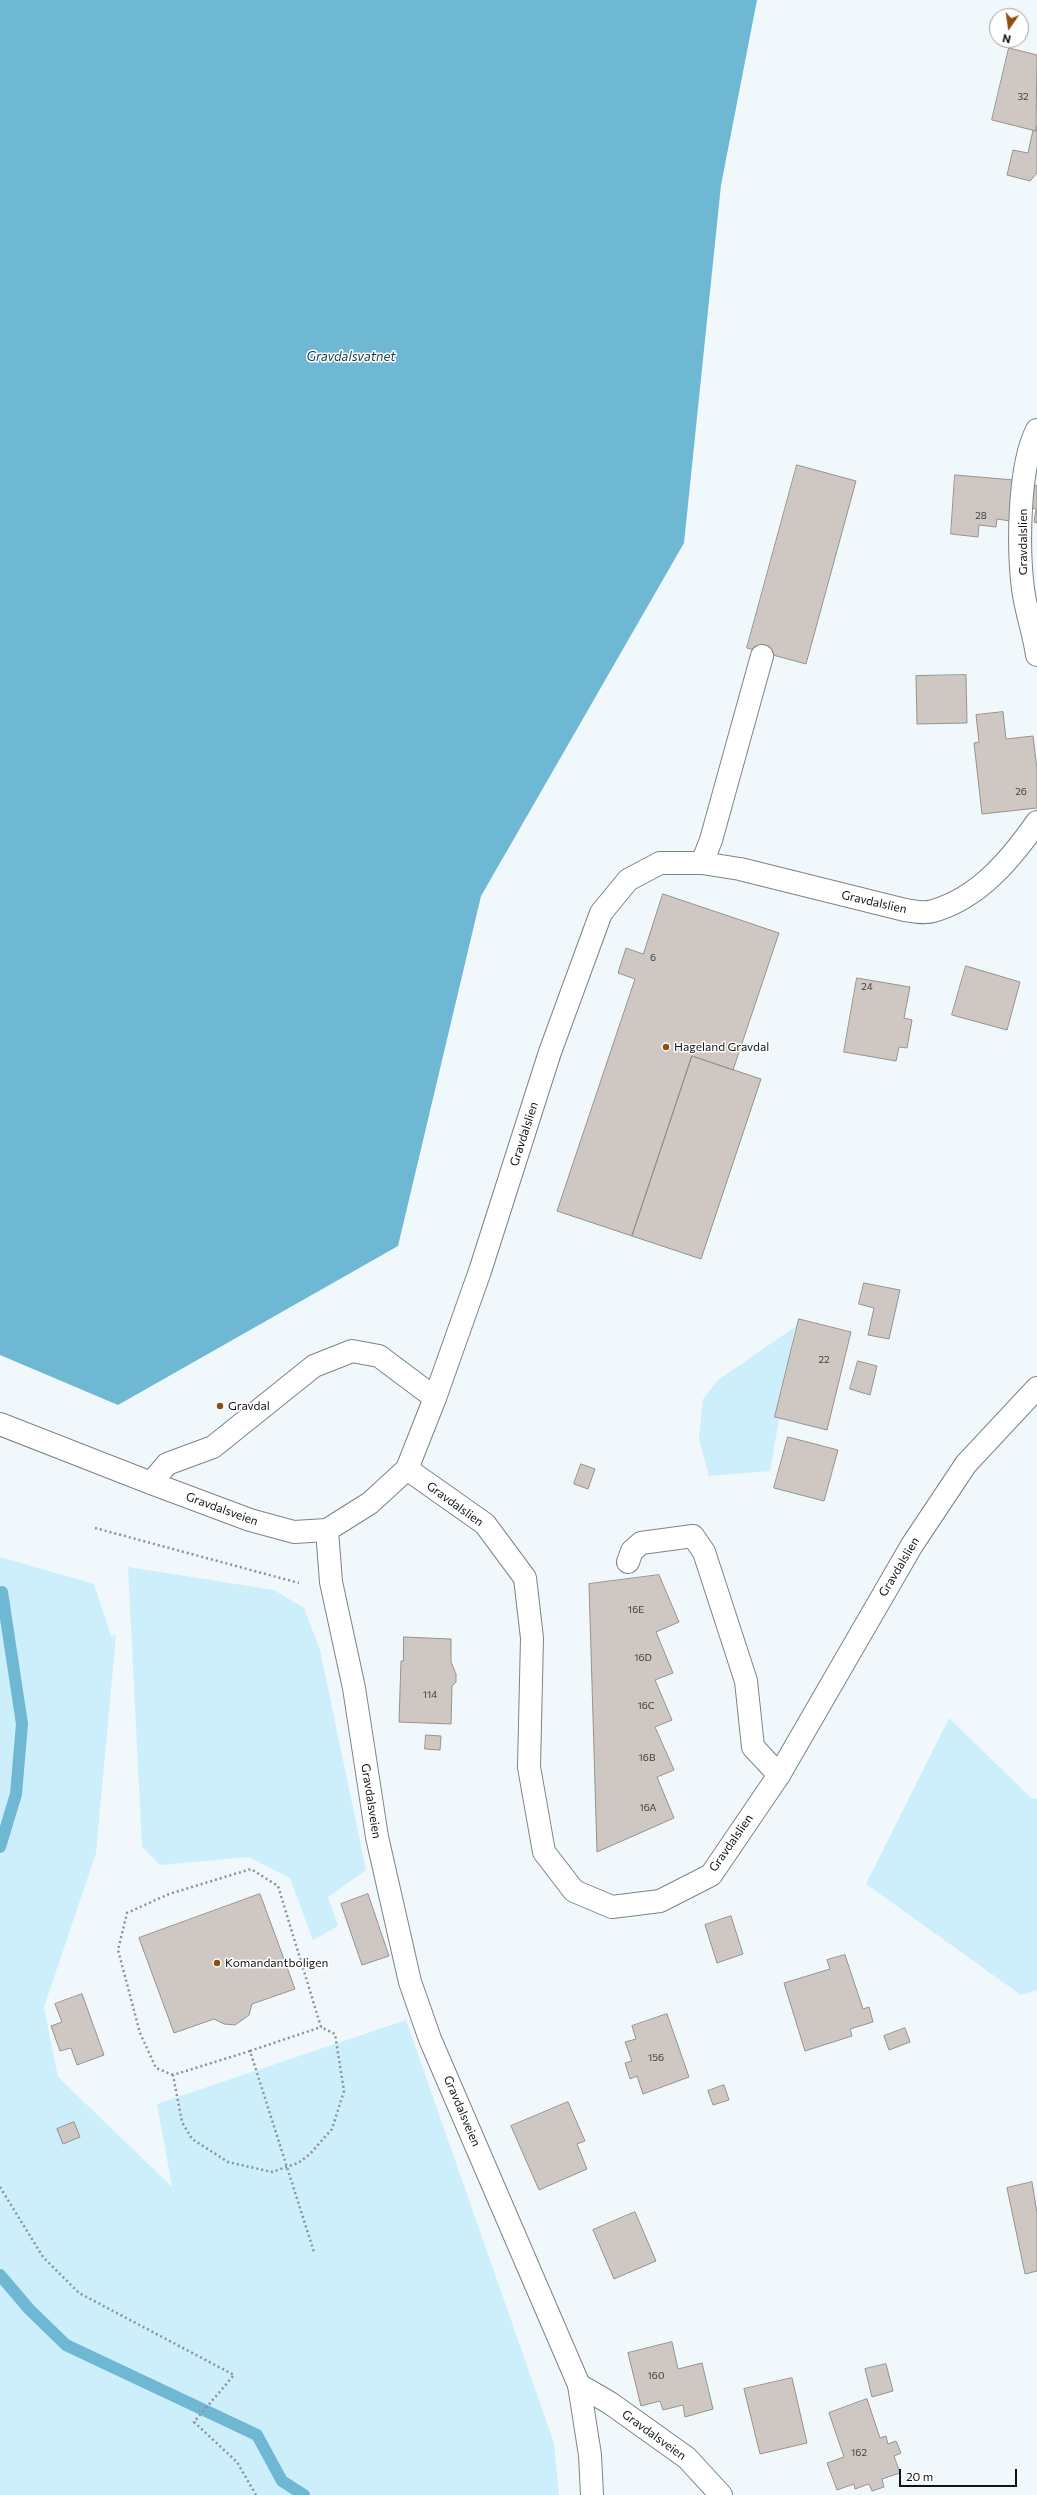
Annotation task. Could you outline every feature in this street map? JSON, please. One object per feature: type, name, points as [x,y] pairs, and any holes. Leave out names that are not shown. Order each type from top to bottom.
[{"type":"street","name":"Gravdalslien","points":[[1037,430],[1027,456],[1023,477],[1021,555],[1023,590],[1037,655]]},
{"type":"street","points":[[702,863],[711,840],[762,656]]},
{"type":"street","name":"Gravdalslien","points":[[327,1530],[370,1503],[407,1469],[435,1398],[480,1271],[550,1052],[601,913],[628,880],[660,862],[702,863],[740,869],[905,910],[932,912],[965,896],[993,876],[1018,849],[1037,822]]},
{"type":"street","points":[[151,1483],[167,1464],[213,1447],[314,1366],[352,1351],[379,1356],[435,1398]]},
{"type":"street","name":"Gravdalslien","points":[[407,1469],[485,1524],[525,1578],[532,1638],[529,1767],[544,1852],[574,1891],[612,1907],[660,1901],[711,1874],[779,1775],[912,1545],[966,1464],[1037,1388]]},
{"type":"street","name":"Gravdalsveien","points":[[0,1424],[250,1520],[294,1532],[327,1530],[331,1582],[354,1688],[377,1837],[410,1982],[430,2039],[579,2385],[590,2455],[592,2495]]},
{"type":"street","points":[[628,1562],[632,1551],[641,1543],[693,1536],[704,1552],[746,1681],[753,1747],[779,1775]]},
{"type":"street","name":"Gravdalsveien","points":[[579,2385],[610,2403],[687,2458],[721,2495]]},
{"type":"path","points":[[95,1528],[297,1583],[331,1582]]},
{"type":"path","points":[[173,2075],[182,2122],[192,2139],[228,2162],[272,2172],[298,2163],[310,2154],[332,2129],[344,2091],[335,2034],[321,2027],[173,2075],[156,2068],[140,2033],[118,1950],[127,1912],[169,1894],[251,1869],[278,1886],[321,2027]]},
{"type":"path","points":[[250,2051],[314,2252]]},
{"type":"path","points":[[0,2187],[43,2257],[79,2294],[234,2375],[224,2389],[194,2422],[237,2462],[256,2495]]},
{"type":"shaded area","points":[[795,1327],[770,1471],[709,1476],[699,1439],[703,1399],[718,1380]]},
{"type":"shaded area","points":[[0,1557],[94,1584],[111,1636],[116,1635],[96,1853],[44,2007],[58,2077],[172,2187],[157,2104],[406,2020],[554,2443],[559,2495],[0,2495]]},
{"type":"shaded area","points":[[128,1567],[274,1590],[304,1608],[320,1650],[366,1870],[328,1897],[338,1926],[313,1940],[290,1878],[249,1857],[160,1865],[142,1847]]},
{"type":"shaded area","points":[[949,1718],[1031,1798],[1037,1799],[1037,1990],[1021,1995],[866,1884]]},
{"type":"water","name":"Gravdalsvatnet","points":[[0,0],[757,0],[721,185],[684,543],[481,896],[398,1246],[118,1405],[0,1355]]},
{"type":"building","points":[[1009,48],[1037,55],[1036,131],[992,120]]},
{"type":"building","points":[[1037,126],[1037,173],[1030,181],[1007,175],[1013,150],[1028,153],[1033,130],[1036,131]]},
{"type":"building","points":[[797,465],[856,481],[806,664],[747,648]]},
{"type":"building","points":[[955,475],[1014,480],[1010,521],[997,519],[996,527],[979,525],[978,537],[951,534]]},
{"type":"building","points":[[1035,485],[1037,486],[1037,523],[1034,522],[1036,509],[1032,508]]},
{"type":"building","points":[[966,675],[967,723],[917,724],[916,676]]},
{"type":"building","points":[[1003,712],[1006,739],[1033,736],[1037,769],[1037,808],[982,814],[974,743],[979,742],[976,715]]},
{"type":"building","points":[[663,894],[779,933],[733,1070],[692,1056],[632,1236],[557,1211],[635,979],[618,973],[626,948],[643,954]]},
{"type":"building","points":[[966,966],[1020,982],[1007,1030],[952,1015]]},
{"type":"building","points":[[857,978],[910,987],[904,1018],[912,1020],[907,1048],[899,1047],[896,1061],[844,1052]]},
{"type":"building","points":[[692,1056],[761,1079],[701,1259],[632,1236]]},
{"type":"building","points":[[864,1283],[900,1290],[889,1339],[868,1335],[874,1308],[859,1304]]},
{"type":"building","points":[[799,1319],[851,1332],[827,1430],[775,1417]]},
{"type":"building","points":[[858,1361],[877,1366],[870,1395],[850,1389]]},
{"type":"building","points":[[788,1437],[838,1450],[824,1501],[774,1488]]},
{"type":"building","points":[[581,1464],[595,1469],[588,1489],[574,1484]]},
{"type":"building","points":[[659,1575],[679,1622],[656,1632],[673,1673],[655,1680],[672,1720],[655,1727],[674,1770],[657,1777],[674,1818],[597,1852],[589,1584]]},
{"type":"building","points":[[404,1637],[451,1639],[451,1662],[456,1674],[456,1682],[452,1686],[451,1724],[399,1722],[401,1661],[403,1661]]},
{"type":"building","points":[[426,1735],[441,1736],[440,1750],[425,1749]]},
{"type":"building","name":"Komandantboligen","points":[[260,1894],[295,1989],[252,2004],[249,2015],[235,2025],[224,2024],[214,2019],[174,2033],[139,1938]]},
{"type":"building","points":[[368,1894],[389,1956],[362,1965],[341,1904]]},
{"type":"building","points":[[731,1916],[743,1954],[717,1963],[705,1925]]},
{"type":"building","points":[[845,1955],[863,2009],[869,2007],[873,2022],[850,2029],[852,2036],[805,2051],[784,1983],[830,1969],[827,1960]]},
{"type":"building","points":[[82,1994],[104,2055],[77,2065],[71,2048],[60,2051],[51,2026],[62,2022],[55,2004]]},
{"type":"building","points":[[667,2014],[689,2077],[643,2094],[637,2076],[630,2079],[625,2063],[632,2061],[625,2042],[636,2039],[632,2026]]},
{"type":"building","points":[[905,2028],[910,2042],[889,2050],[884,2036]]},
{"type":"building","points":[[724,2085],[729,2100],[713,2105],[708,2091]]},
{"type":"building","points":[[568,2102],[585,2141],[577,2144],[587,2169],[539,2190],[511,2126]]},
{"type":"building","points":[[74,2122],[80,2137],[63,2144],[57,2129]]},
{"type":"building","points":[[1032,2182],[1037,2213],[1037,2271],[1025,2274],[1007,2188]]},
{"type":"building","points":[[635,2212],[656,2261],[614,2279],[593,2230]]},
{"type":"building","points":[[672,2342],[678,2369],[702,2363],[713,2409],[685,2417],[683,2405],[663,2410],[660,2401],[641,2406],[628,2353]]},
{"type":"building","points":[[886,2364],[893,2391],[872,2397],[865,2369]]},
{"type":"building","points":[[792,2378],[807,2443],[760,2454],[744,2389]]},
{"type":"building","points":[[867,2399],[880,2438],[886,2436],[888,2444],[896,2441],[901,2453],[894,2456],[900,2473],[882,2479],[884,2487],[872,2491],[869,2484],[855,2489],[854,2484],[837,2490],[827,2463],[844,2457],[829,2413]]},
{"type":"waterway","points":[[0,1847],[16,1794],[22,1724],[2,1592]]},
{"type":"waterway","points":[[0,2275],[29,2309],[66,2345],[257,2435],[282,2481],[304,2495]]},
{"type":"place","name":"Hageland Gravdal","points":[[666,1047]]},
{"type":"place","name":"Gravdal","points":[[220,1406]]},
{"type":"place","name":"Komandantboligen","points":[[217,1963]]}]
